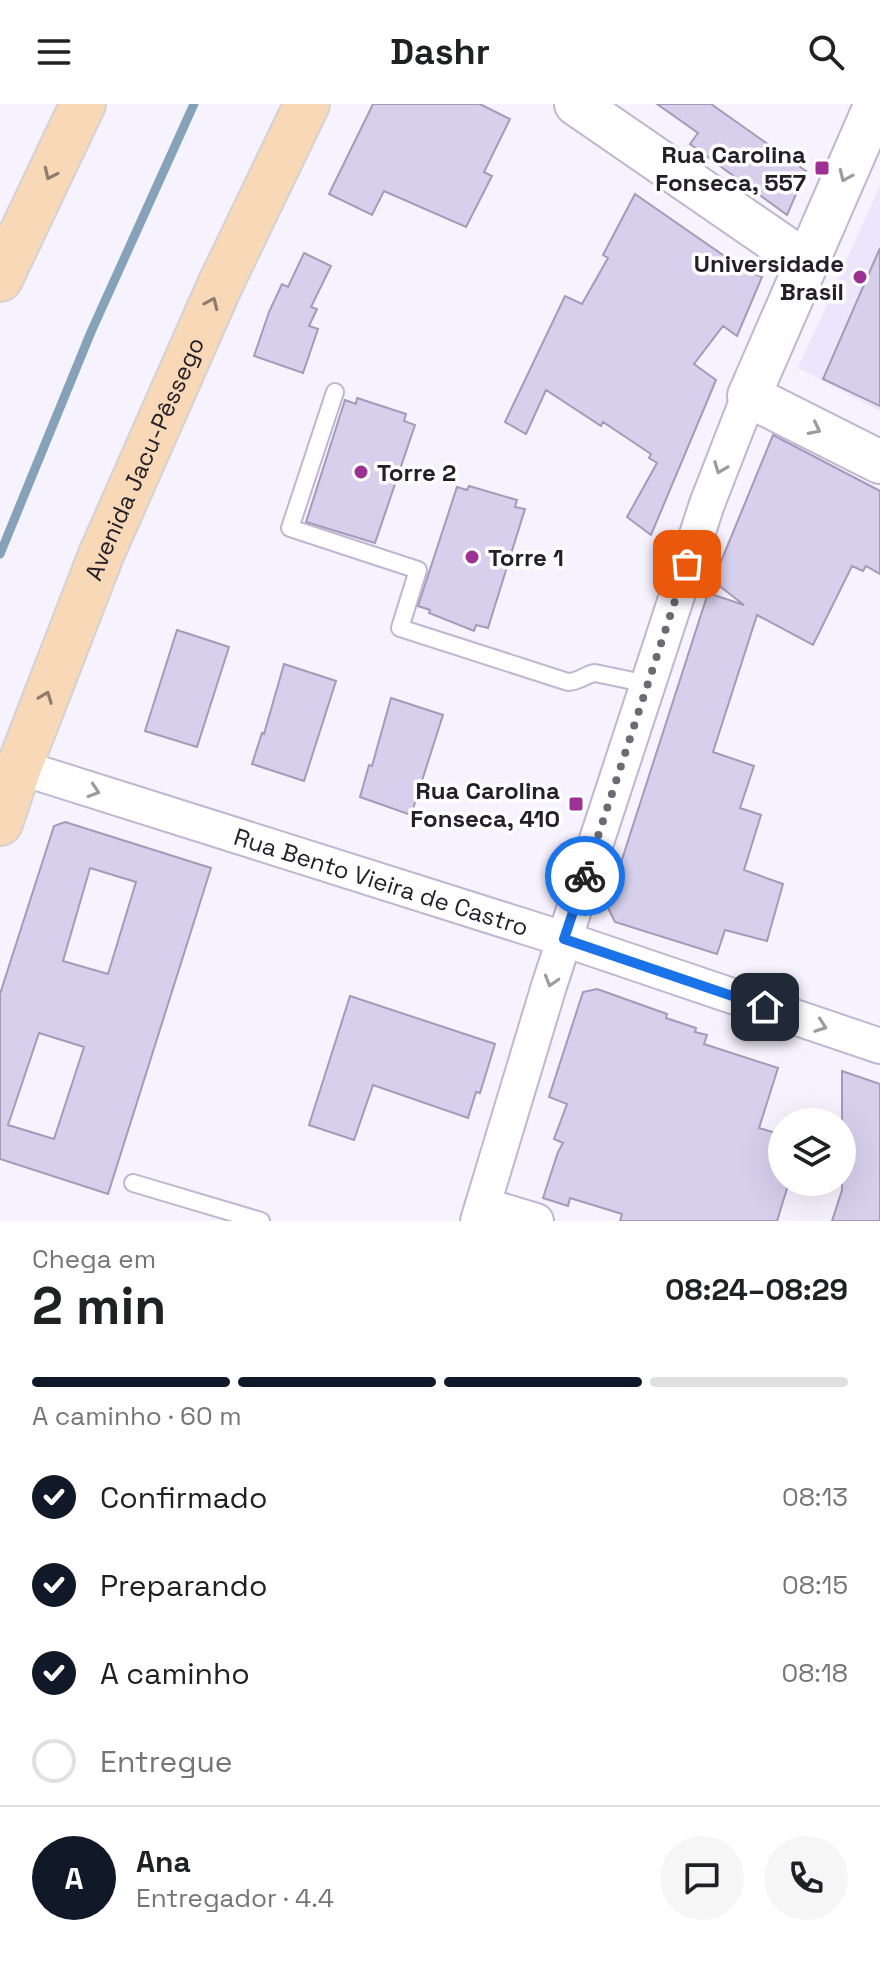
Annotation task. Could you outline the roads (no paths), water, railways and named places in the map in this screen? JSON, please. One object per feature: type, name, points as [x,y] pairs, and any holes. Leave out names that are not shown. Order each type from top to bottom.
[{"type":"highway","points":[[0,279],[83,104]]},
{"type":"highway","name":"Avenida Jacu-Pêssego","points":[[0,823],[101,555],[220,285],[307,104]]},
{"type":"street","points":[[576,104],[807,263]]},
{"type":"street","points":[[536,1221],[480,1213],[564,939],[707,504],[749,396],[876,104]]},
{"type":"street","points":[[749,396],[880,462]]},
{"type":"street","name":"Rua Bento Vieira de Castro","points":[[19,767],[564,939],[880,1046]]},
{"type":"lane","points":[[335,392],[290,528],[418,570],[400,628],[568,682],[578,682],[595,673],[648,684]]},
{"type":"lane","points":[[133,1183],[261,1221]]},
{"type":"waterway","points":[[0,554],[91,332],[194,104]]},
{"type":"place","name":"Rua Carolina Fonseca, 557","points":[[822,168]]},
{"type":"place","name":"Universidade Brasil","points":[[860,277]]},
{"type":"place","name":"Torre 2","points":[[361,472]]},
{"type":"place","name":"Torre 1","points":[[472,557]]},
{"type":"place","name":"Rua Carolina Fonseca, 410","points":[[576,804]]}]
